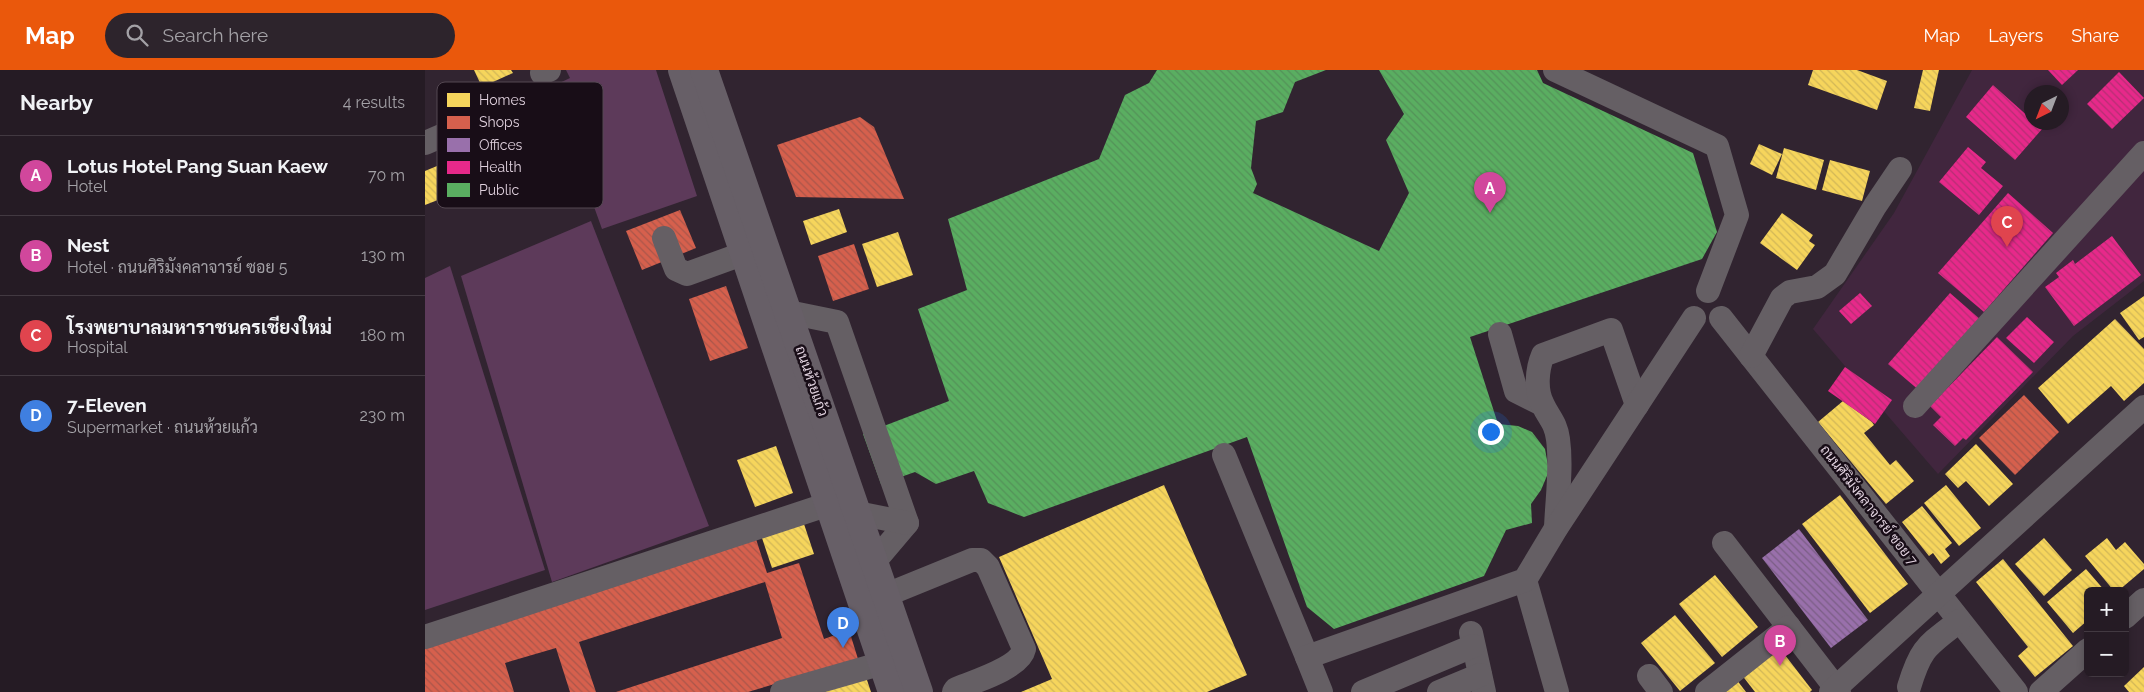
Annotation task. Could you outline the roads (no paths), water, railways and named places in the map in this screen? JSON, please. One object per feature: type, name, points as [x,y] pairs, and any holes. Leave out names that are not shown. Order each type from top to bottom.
[{"type":"main road","name":"ถนนห้วยแก้ว","points":[[682,70],[892,692]]},
{"type":"main road","name":"ถนนห้วยแก้ว","points":[[703,70],[919,692]]},
{"type":"street","points":[[1307,657],[1525,580],[1555,530],[1693,318],[1692,300],[1708,290],[1737,215],[1717,146],[1555,70]]},
{"type":"street","points":[[425,143],[437,138]]},
{"type":"street","points":[[1915,406],[2144,153]]},
{"type":"street","points":[[1751,356],[1781,298],[1789,292],[1817,287],[1835,274],[1875,206],[1900,169]]},
{"type":"street","points":[[664,238],[676,269],[687,274],[747,259]]},
{"type":"street","points":[[694,288],[747,259]]},
{"type":"street","points":[[1693,318],[1707,325],[1721,318],[1723,300],[1708,290]]},
{"type":"street","points":[[788,312],[837,322],[907,523]]},
{"type":"street","name":"ถนนศิริมังคลาจารย์ ซอย 7","points":[[1721,318],[2016,692]]},
{"type":"street","points":[[1543,404],[1538,378],[1543,355],[1611,330],[1637,405]]},
{"type":"street","points":[[1500,334],[1516,391],[1543,404],[1550,413],[1558,436],[1555,530]]},
{"type":"street","points":[[1724,543],[1789,627],[1835,691],[1938,593],[2144,406]]},
{"type":"street","points":[[1224,455],[1321,692]]},
{"type":"street","points":[[425,638],[829,504]]},
{"type":"street","points":[[857,513],[907,523]]},
{"type":"street","points":[[874,562],[907,523]]},
{"type":"street","points":[[886,596],[972,560],[981,560],[989,567],[1024,649],[1023,653],[1013,664],[956,689],[954,692]]},
{"type":"street","points":[[1525,580],[1557,692]]},
{"type":"street","points":[[2129,613],[2144,600]]},
{"type":"street","points":[[1909,687],[1915,665],[1925,647],[1959,621]]},
{"type":"street","points":[[1707,692],[1789,627]]},
{"type":"street","points":[[1363,692],[1472,640],[1482,683],[1439,692]]},
{"type":"street","points":[[2041,692],[2084,654]]},
{"type":"street","points":[[782,692],[883,663]]},
{"type":"place","name":"Lotus Hotel Pang Suan Kaew","points":[[1490,213]]},
{"type":"place","name":"โรงพยาบาลมหาราชนครเชียงใหม่","points":[[2007,247]]},
{"type":"place","name":"7-Eleven","points":[[843,648]]},
{"type":"place","name":"Nest","points":[[1780,666]]}]
